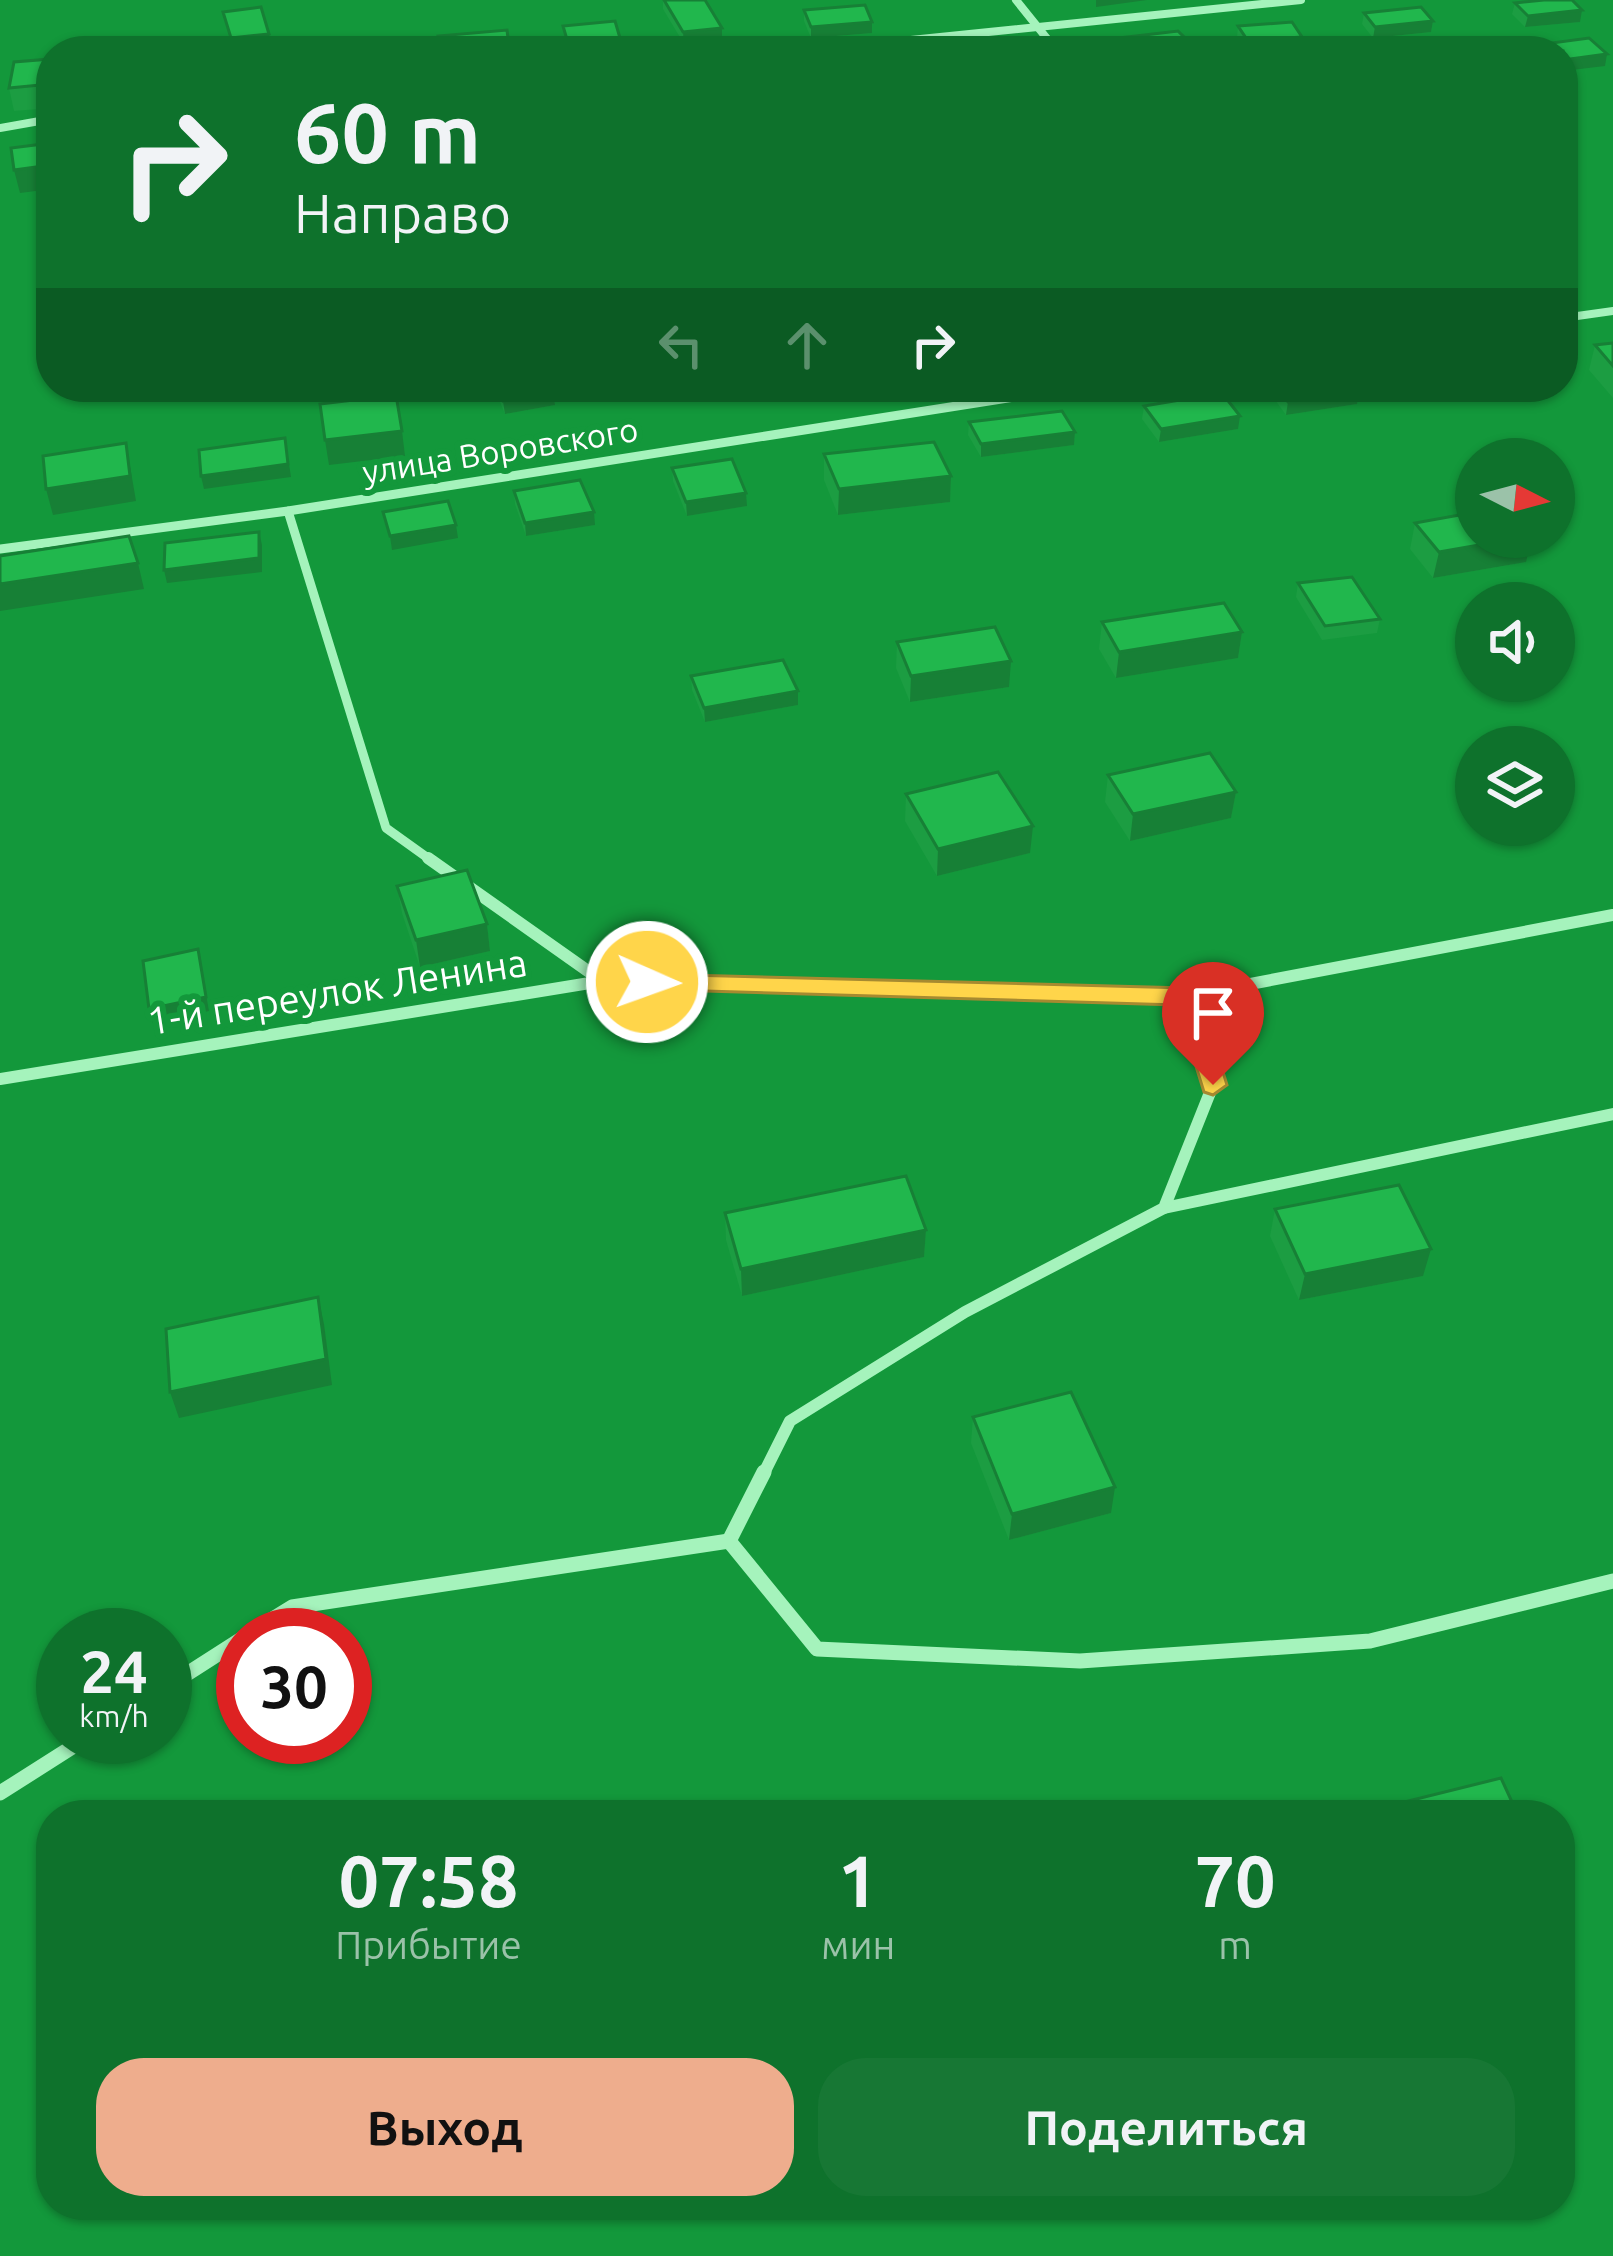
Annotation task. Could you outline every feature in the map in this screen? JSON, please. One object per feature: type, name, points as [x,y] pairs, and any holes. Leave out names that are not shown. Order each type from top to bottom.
[{"type":"street","points":[[1016,0],[1044,36]]},
{"type":"street","points":[[972,36],[1301,0]]},
{"type":"street","points":[[0,128],[36,122]]},
{"type":"street","points":[[1578,316],[1613,311]]},
{"type":"street","name":"улица Воровского","points":[[0,549],[288,511],[982,402]]},
{"type":"street","points":[[288,511],[386,828],[602,981]]},
{"type":"street","name":"1-й переулок Ленина","points":[[0,1079],[602,981],[1187,997],[1613,915]]},
{"type":"street","points":[[1164,1208],[1213,1085],[1187,997]]},
{"type":"street","points":[[729,1541],[790,1421],[965,1312],[1164,1208],[1613,1114]]},
{"type":"street","points":[[729,1541],[817,1649],[1056,1660],[1370,1641],[1613,1581]]},
{"type":"street","points":[[290,1608],[729,1541]]},
{"type":"street","points":[[0,1793],[46,1764]]},
{"type":"building","points":[[664,0],[705,0],[722,28],[683,32]]},
{"type":"building","points":[[1572,0],[1582,10],[1528,16],[1515,3]]},
{"type":"building","points":[[865,5],[872,22],[811,27],[804,10]]},
{"type":"building","points":[[261,7],[269,34],[230,36],[223,12]]},
{"type":"building","points":[[1421,7],[1433,21],[1375,27],[1364,13]]},
{"type":"building","points":[[615,21],[619,36],[566,36],[563,26]]},
{"type":"building","points":[[1292,22],[1301,36],[1245,36],[1238,26]]},
{"type":"building","points":[[507,30],[508,36],[438,36]]},
{"type":"building","points":[[1178,31],[1183,36],[1136,36]]},
{"type":"building","points":[[1589,38],[1607,54],[1578,58],[1578,39]]},
{"type":"building","points":[[36,60],[36,85],[9,88],[14,62]]},
{"type":"building","points":[[36,145],[36,167],[14,170],[11,148]]},
{"type":"building","points":[[1613,343],[1613,366],[1595,345]]},
{"type":"building","points":[[397,402],[402,431],[325,440],[320,404]]},
{"type":"building","points":[[1229,402],[1240,416],[1161,429],[1144,406]]},
{"type":"building","points":[[1062,411],[1075,432],[981,444],[969,422]]},
{"type":"building","points":[[285,438],[288,464],[201,476],[199,450]]},
{"type":"building","points":[[934,442],[951,476],[839,489],[824,454]]},
{"type":"building","points":[[126,443],[130,476],[46,489],[43,456]]},
{"type":"building","points":[[732,459],[746,493],[686,502],[672,468]]},
{"type":"building","points":[[580,480],[594,512],[525,523],[514,491]]},
{"type":"building","points":[[448,501],[456,525],[390,536],[383,512]]},
{"type":"building","points":[[1455,516],[1455,549],[1439,552],[1415,523]]},
{"type":"building","points":[[259,532],[259,558],[164,570],[165,543]]},
{"type":"building","points":[[129,536],[138,563],[0,584],[0,556]]},
{"type":"building","points":[[1352,577],[1380,619],[1325,626],[1298,583]]},
{"type":"building","points":[[1224,603],[1242,632],[1119,652],[1102,622]]},
{"type":"building","points":[[995,627],[1011,661],[911,676],[897,642]]},
{"type":"building","points":[[783,660],[798,691],[704,708],[691,676]]},
{"type":"building","points":[[1210,753],[1236,792],[1133,814],[1108,775]]},
{"type":"building","points":[[998,772],[1033,826],[938,849],[906,794]]},
{"type":"building","points":[[467,870],[487,924],[416,940],[397,886]]},
{"type":"building","points":[[198,949],[206,997],[149,1009],[143,961]]},
{"type":"building","points":[[906,1176],[926,1230],[741,1269],[725,1213]]},
{"type":"building","points":[[1399,1185],[1431,1249],[1305,1274],[1275,1209]]},
{"type":"building","points":[[318,1297],[326,1359],[170,1392],[166,1329]]},
{"type":"building","points":[[1071,1392],[1115,1487],[1012,1514],[973,1417]]},
{"type":"building","points":[[1501,1778],[1511,1800],[1412,1800]]},
{"type":"route","points":[[647,982],[1187,997],[1213,1085]]}]
